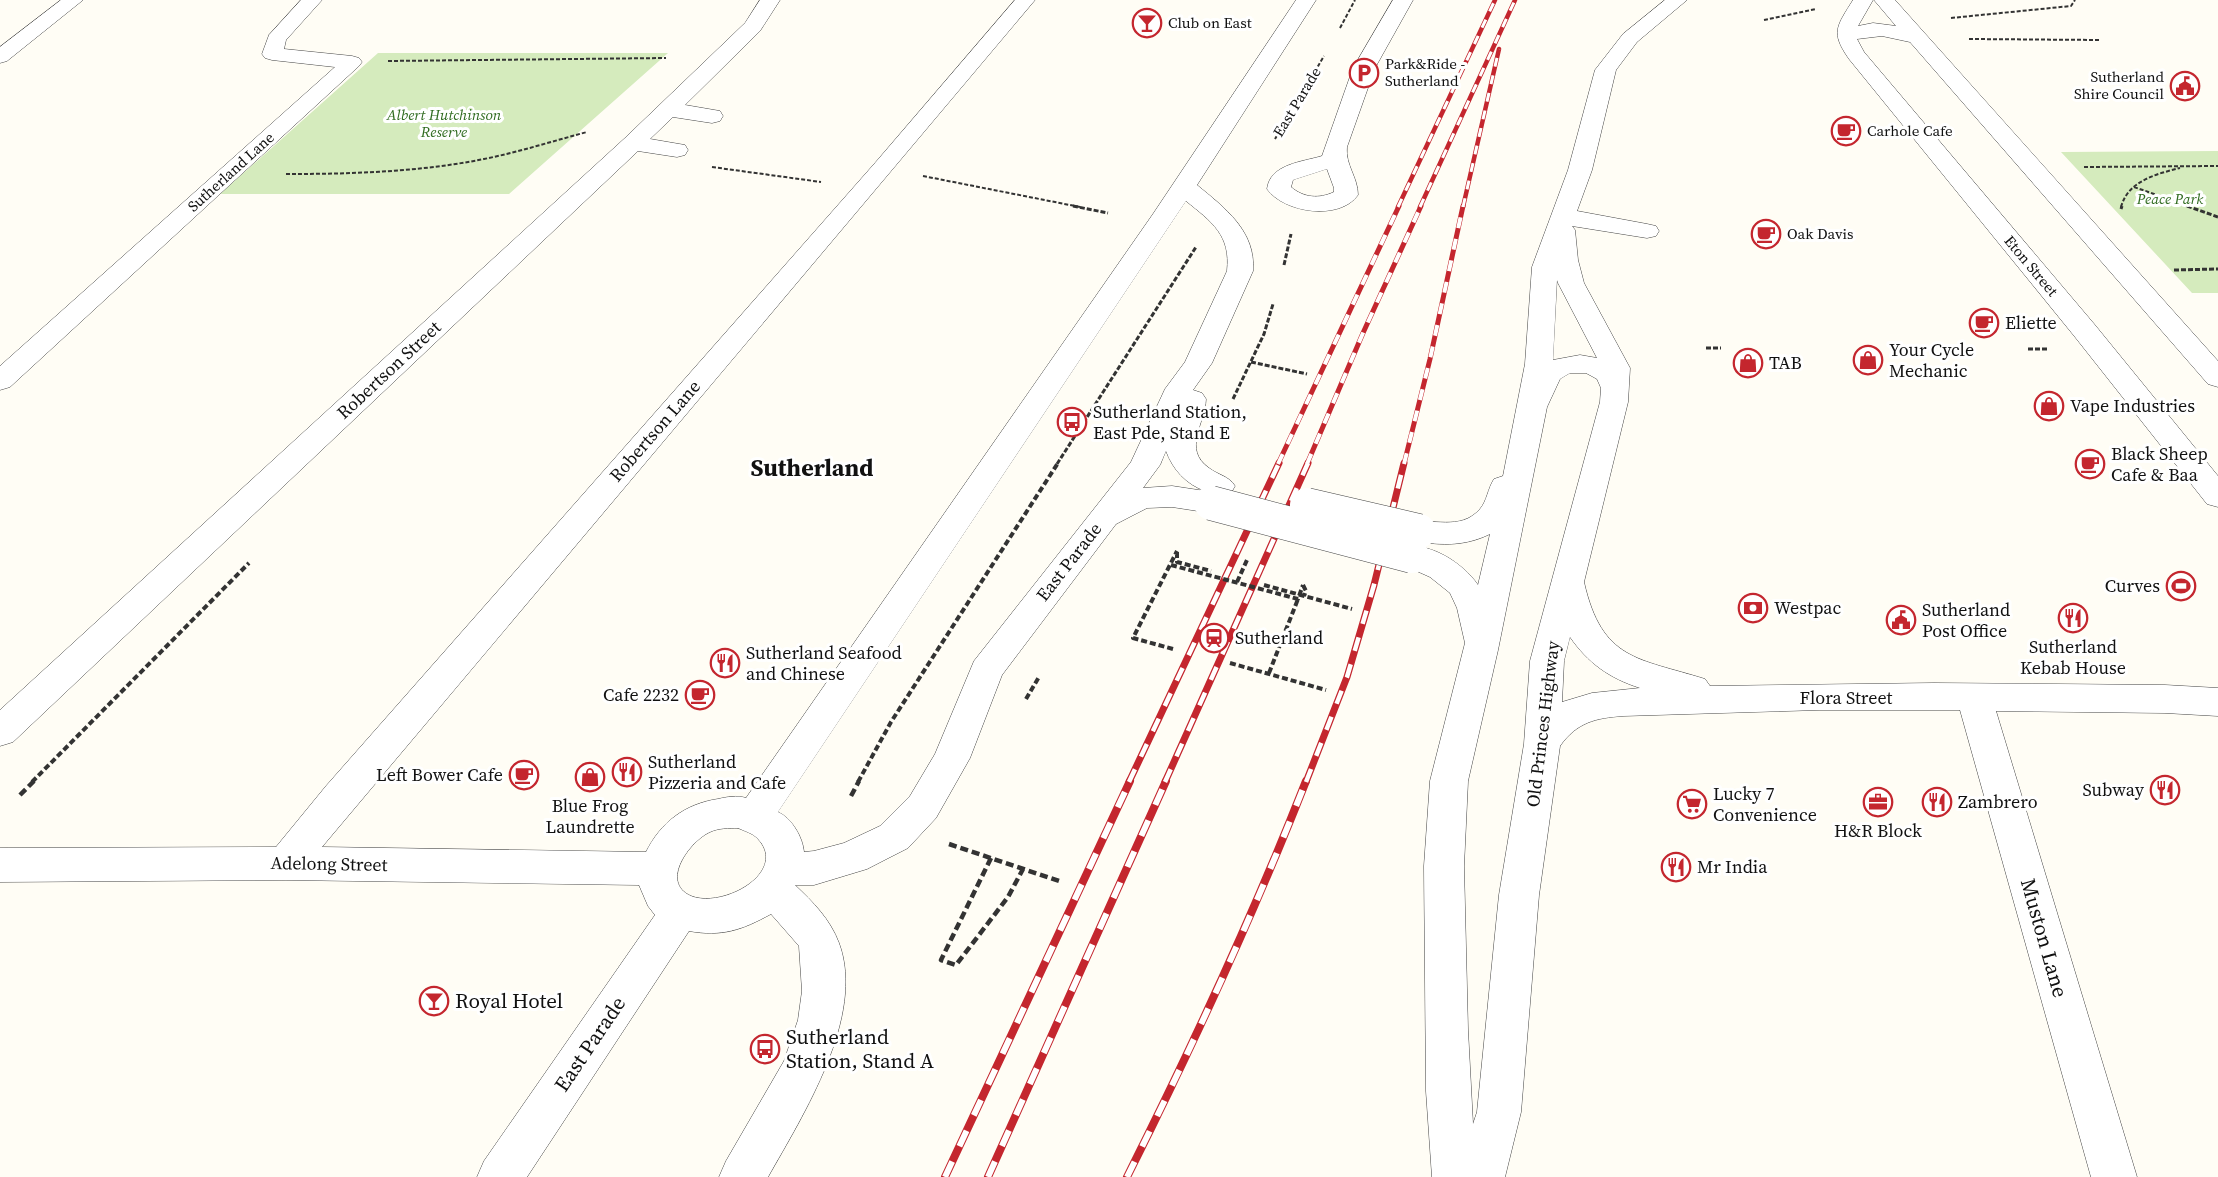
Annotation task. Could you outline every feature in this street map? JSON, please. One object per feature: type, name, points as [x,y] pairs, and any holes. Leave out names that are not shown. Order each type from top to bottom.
[{"type":"street","points":[[0,57],[72,0]]},
{"type":"street","points":[[312,0],[276,39],[272,54],[352,62]]},
{"type":"street","name":"Robertson Street","points":[[0,732],[633,143],[753,27],[770,0]]},
{"type":"street","name":"Robertson Lane","points":[[286,863],[339,797],[1025,0]]},
{"type":"street","points":[[755,816],[832,699],[1185,188],[1306,0]]},
{"type":"street","points":[[1333,160],[1364,68],[1403,0]]},
{"type":"street","name":"Old Princes Highway","points":[[1455,1177],[1446,1030],[1446,819],[1449,781],[1456,744],[1481,650],[1530,421],[1539,364],[1545,267],[1580,170],[1606,70],[1630,38],[1677,0]]},
{"type":"street","points":[[1863,0],[1847,22],[1846,36],[1858,31],[1878,29],[1899,32],[1918,39]]},
{"type":"street","points":[[1884,0],[2218,378]]},
{"type":"street","name":"Eton Street","points":[[1846,36],[1856,55],[2085,331],[2218,497]]},
{"type":"street","name":"Sutherland Lane","points":[[0,381],[352,62]]},
{"type":"street","points":[[667,109],[712,116]]},
{"type":"street","points":[[633,143],[677,150]]},
{"type":"street","name":"East Parade","points":[[777,879],[853,857],[894,837],[923,807],[952,758],[987,670],[1113,504],[1139,474],[1179,389],[1198,363],[1240,272],[1243,259],[1235,235],[1225,223],[1185,188]]},
{"type":"street","points":[[1563,216],[1647,231]]},
{"type":"street","name":"Old Princes Highway","points":[[1482,1177],[1499,1112],[1519,895],[1542,744],[1547,661],[1616,389],[1616,368],[1571,283],[1565,260],[1563,216]]},
{"type":"street","points":[[1198,363],[1191,381],[1192,404],[1183,430],[1182,457],[1192,471],[1204,480],[1216,494]]},
{"type":"street","points":[[1416,544],[1433,534],[1455,533],[1481,525],[1491,517],[1497,507],[1548,375],[1557,368],[1579,364],[1596,366],[1613,377],[1616,389]]},
{"type":"street","points":[[1078,551],[1106,519],[1135,501],[1167,495],[1216,494],[1416,544],[1463,587],[1476,610],[1481,650]]},
{"type":"street","points":[[1567,579],[1571,602],[1577,618],[1594,645],[1615,664],[1639,674],[1675,684],[1785,698]]},
{"type":"street","name":"Flora Street","points":[[2165,699],[2218,694]]},
{"type":"street","name":"Flora Street","points":[[1542,744],[1557,722],[1566,716],[1590,707],[1650,702],[1785,698],[2165,699],[2218,702]]},
{"type":"street","name":"Muston Lane","points":[[1974,698],[2114,1177]]},
{"type":"street","points":[[741,812],[766,821],[781,837],[785,846],[777,879],[748,907],[720,917],[692,916],[680,911],[662,893],[658,869],[670,842],[694,822],[726,813],[741,812]]},
{"type":"street","name":"Adelong Street","points":[[0,865],[286,863],[658,869]]},
{"type":"street","points":[[742,1177],[813,1045],[822,1009],[823,973],[818,942],[777,879]]},
{"type":"street","name":"East Parade","points":[[500,1177],[680,911]]},
{"type":"path","points":[[1339,29],[1356,0]]},
{"type":"path","points":[[1961,39],[2100,40]]},
{"type":"path","name":"East Parade","points":[[1270,145],[1284,127],[1328,49]]},
{"type":"path","points":[[352,62],[669,58]]},
{"type":"path","points":[[218,184],[260,173],[317,174],[444,165],[504,154],[588,132]]},
{"type":"path","points":[[701,166],[874,178],[1108,213]]},
{"type":"path","points":[[2031,166],[2218,166]]},
{"type":"path","points":[[2121,210],[2122,202],[2133,187],[2153,175],[2188,166]]},
{"type":"path","points":[[2133,187],[2218,217]]},
{"type":"path","points":[[851,796],[891,723],[1197,246]]},
{"type":"path","points":[[2168,270],[2218,269]]},
{"type":"path","points":[[1706,348],[1721,348]]},
{"type":"path","points":[[1231,405],[1251,362],[1306,374]]},
{"type":"path","points":[[1173,650],[1132,638],[1177,551],[1177,562],[1211,571]]},
{"type":"path","points":[[1171,565],[1298,599]]},
{"type":"path","points":[[1264,585],[1352,609]]},
{"type":"path","points":[[1269,674],[1303,585],[1306,591],[1304,596]]},
{"type":"path","points":[[1230,663],[1326,690]]},
{"type":"path","points":[[947,844],[1062,882]]},
{"type":"path","points":[[991,858],[941,960],[956,965],[1008,897],[1023,869]]},
{"type":"green space","name":"Albert Hutchinson Reserve","points":[[378,53],[668,53],[509,194],[220,194]]},
{"type":"green space","name":"Peace Park","points":[[2218,151],[2218,293],[2192,293],[2061,152]]},
{"type":"railway","points":[[1398,207],[1495,0]]},
{"type":"railway","points":[[1420,207],[1515,0]]},
{"type":"railway","points":[[1463,207],[1499,49]]},
{"type":"railway","points":[[1278,464],[1399,206]]},
{"type":"railway","points":[[1307,464],[1421,206]]},
{"type":"railway","points":[[1404,464],[1430,359],[1463,206]]},
{"type":"railway","points":[[1129,782],[1279,463]]},
{"type":"railway","points":[[1165,782],[1308,463]]},
{"type":"railway","points":[[1306,782],[1347,677],[1374,585],[1404,463]]},
{"type":"railway","points":[[945,1177],[1130,781]]},
{"type":"railway","points":[[988,1177],[1166,781]]},
{"type":"railway","points":[[1127,1177],[1221,981],[1306,781]]},
{"type":"place","name":"Club on East","points":[[1147,23]]},
{"type":"place","name":"Park&Ride - Sutherland","points":[[1364,73]]},
{"type":"place","name":"Sutherland Shire Council","points":[[2185,86]]},
{"type":"place","name":"Carhole Cafe","points":[[1846,131]]},
{"type":"place","name":"Oak Davis","points":[[1766,234]]},
{"type":"place","name":"Eliette","points":[[1984,323]]},
{"type":"place","name":"Your Cycle Mechanic","points":[[1868,360]]},
{"type":"place","name":"TAB","points":[[1748,363]]},
{"type":"place","name":"Vape Industries","points":[[2049,406]]},
{"type":"place","name":"Sutherland Station, East Pde, Stand E","points":[[1072,422]]},
{"type":"place","name":"Black Sheep Cafe & Baa","points":[[2090,464]]},
{"type":"place","name":"Curves","points":[[2181,586]]},
{"type":"place","name":"Westpac","points":[[1753,608]]},
{"type":"place","name":"Sutherland Kebab House","points":[[2073,618]]},
{"type":"place","name":"Sutherland Post Office","points":[[1901,620]]},
{"type":"place","name":"Sutherland","points":[[1214,638]]},
{"type":"place","name":"Sutherland Seafood and Chinese","points":[[725,663]]},
{"type":"place","name":"Cafe 2232","points":[[700,695]]},
{"type":"place","name":"Sutherland Pizzeria and Cafe","points":[[627,772]]},
{"type":"place","name":"Left Bower Cafe","points":[[524,775]]},
{"type":"place","name":"Blue Frog Laundrette","points":[[590,777]]},
{"type":"place","name":"Subway","points":[[2165,790]]},
{"type":"place","name":"H&R Block","points":[[1878,802]]},
{"type":"place","name":"Zambrero","points":[[1937,802]]},
{"type":"place","name":"Lucky 7 Convenience","points":[[1692,804]]},
{"type":"place","name":"Mr India","points":[[1676,867]]},
{"type":"place","name":"Royal Hotel","points":[[434,1001]]},
{"type":"place","name":"Sutherland Station, Stand A","points":[[765,1049]]},
{"type":"district","name":"Sutherland","points":[[812,468]]}]
